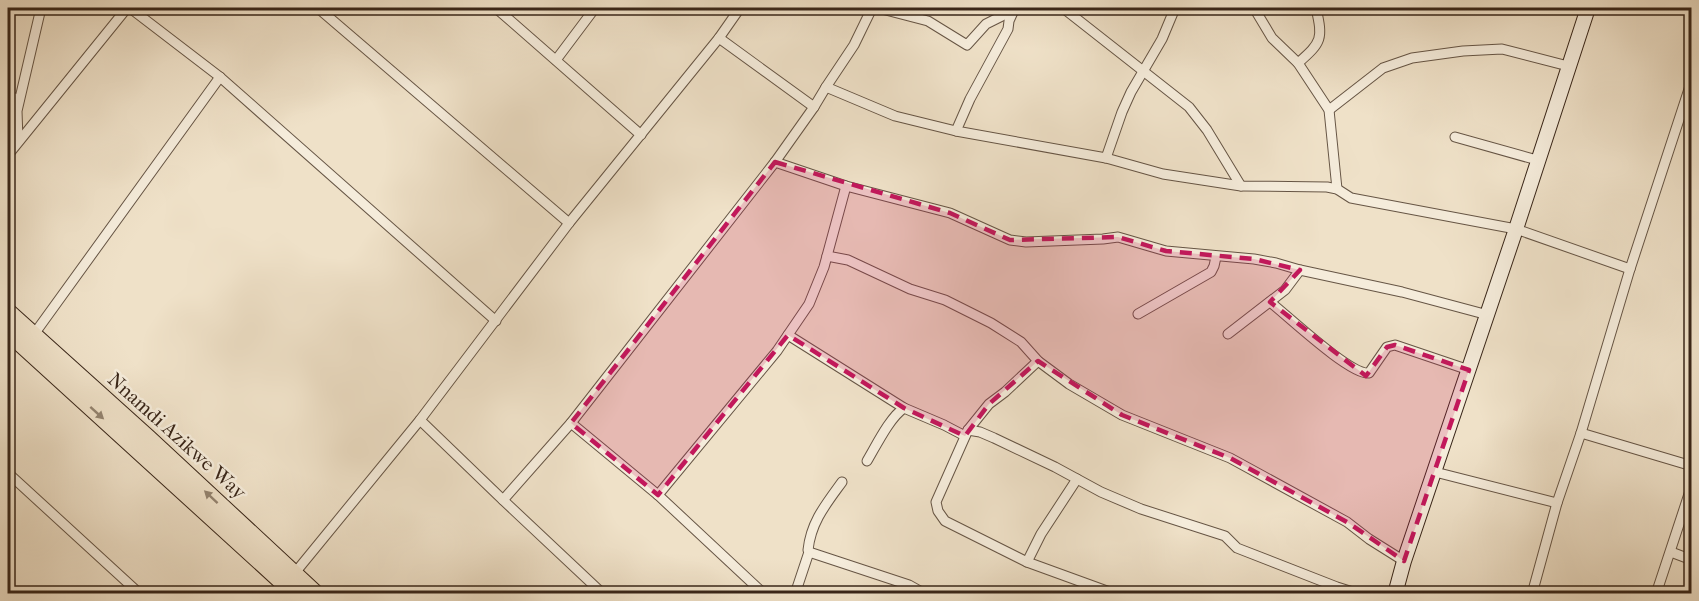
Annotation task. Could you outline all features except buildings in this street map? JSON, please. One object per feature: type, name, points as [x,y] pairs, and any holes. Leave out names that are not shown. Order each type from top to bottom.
[{"type":"highway","name":"Nnamdi Azikwe Way","points":[[8,313],[315,594]]},
{"type":"highway","name":"Nnamdi Azikwe Way","points":[[8,334],[297,594]]},
{"type":"street","points":[[18,141],[17,111],[41,8]]},
{"type":"street","points":[[8,155],[129,8],[220,76],[496,321]]},
{"type":"street","points":[[318,8],[569,223]]},
{"type":"street","points":[[496,8],[641,135]]},
{"type":"street","points":[[556,60],[595,8]]},
{"type":"street","points":[[294,574],[420,420],[569,223],[719,38],[740,8]]},
{"type":"street","points":[[503,500],[571,423],[775,162],[854,45],[872,8]]},
{"type":"street","points":[[878,8],[928,21],[967,45],[986,24],[1016,9]]},
{"type":"street","points":[[1063,8],[1189,107],[1207,130],[1241,186]]},
{"type":"street","points":[[1106,158],[1122,112],[1162,39],[1175,8]]},
{"type":"street","points":[[1254,8],[1272,38],[1298,63],[1329,110],[1336,189]]},
{"type":"street","points":[[1298,63],[1316,48],[1321,28],[1316,8]]},
{"type":"street","points":[[1395,594],[1588,8]]},
{"type":"street","points":[[956,131],[1016,9]]},
{"type":"street","points":[[719,38],[814,107]]},
{"type":"street","points":[[1329,110],[1383,68],[1412,58],[1463,51],[1502,49],[1568,66]]},
{"type":"street","points":[[33,337],[220,76]]},
{"type":"street","points":[[1532,594],[1557,503],[1692,80]]},
{"type":"street","points":[[826,87],[895,116],[956,131],[1106,158],[1163,174],[1241,186],[1307,186],[1336,189],[1351,198],[1516,229],[1630,269]]},
{"type":"street","points":[[8,95],[19,100]]},
{"type":"street","points":[[1455,136],[1537,160]]},
{"type":"street","points":[[775,162],[846,186],[950,213],[1010,240],[1026,242],[1118,237],[1166,251],[1254,259],[1402,292],[1488,315]]},
{"type":"street","points":[[658,495],[777,351],[809,304],[824,267],[846,186]]},
{"type":"street","points":[[827,256],[848,260],[910,289],[945,300],[982,318],[1021,342],[1038,361],[1070,384],[1122,415],[1230,458],[1347,522],[1404,561]]},
{"type":"street","points":[[1138,314],[1211,272],[1216,257]]},
{"type":"street","points":[[1228,334],[1285,290],[1300,270]]},
{"type":"street","points":[[1270,302],[1331,353],[1362,374],[1369,373],[1387,347],[1395,345],[1469,370]]},
{"type":"street","points":[[788,335],[904,408],[967,433],[980,432],[1101,492],[1142,509],[1225,536],[1237,548],[1359,594]]},
{"type":"street","points":[[1038,361],[989,404],[967,433],[936,502],[938,511],[945,520],[1027,562],[1115,594]]},
{"type":"street","points":[[867,461],[890,424],[904,408]]},
{"type":"street","points":[[420,420],[603,594]]},
{"type":"street","points":[[571,423],[658,495],[764,594]]},
{"type":"street","points":[[1581,433],[1692,466]]},
{"type":"street","points":[[1435,472],[1557,503]]},
{"type":"street","points":[[8,473],[140,594]]},
{"type":"street","points":[[1027,562],[1041,534],[1077,479]]},
{"type":"street","points":[[795,594],[809,552],[809,537],[816,520],[842,482]]},
{"type":"street","points":[[1656,594],[1692,485]]},
{"type":"street","points":[[809,552],[909,585],[925,594]]},
{"type":"street","points":[[1671,552],[1692,560]]},
{"type":"highlighted area","points":[[775,162],[950,213],[1010,240],[1118,237],[1166,251],[1254,259],[1300,270],[1270,302],[1366,376],[1387,347],[1395,345],[1469,370],[1404,561],[1347,522],[1230,458],[1122,415],[1038,361],[989,404],[965,436],[904,408],[788,335],[658,495],[571,423]]}]
